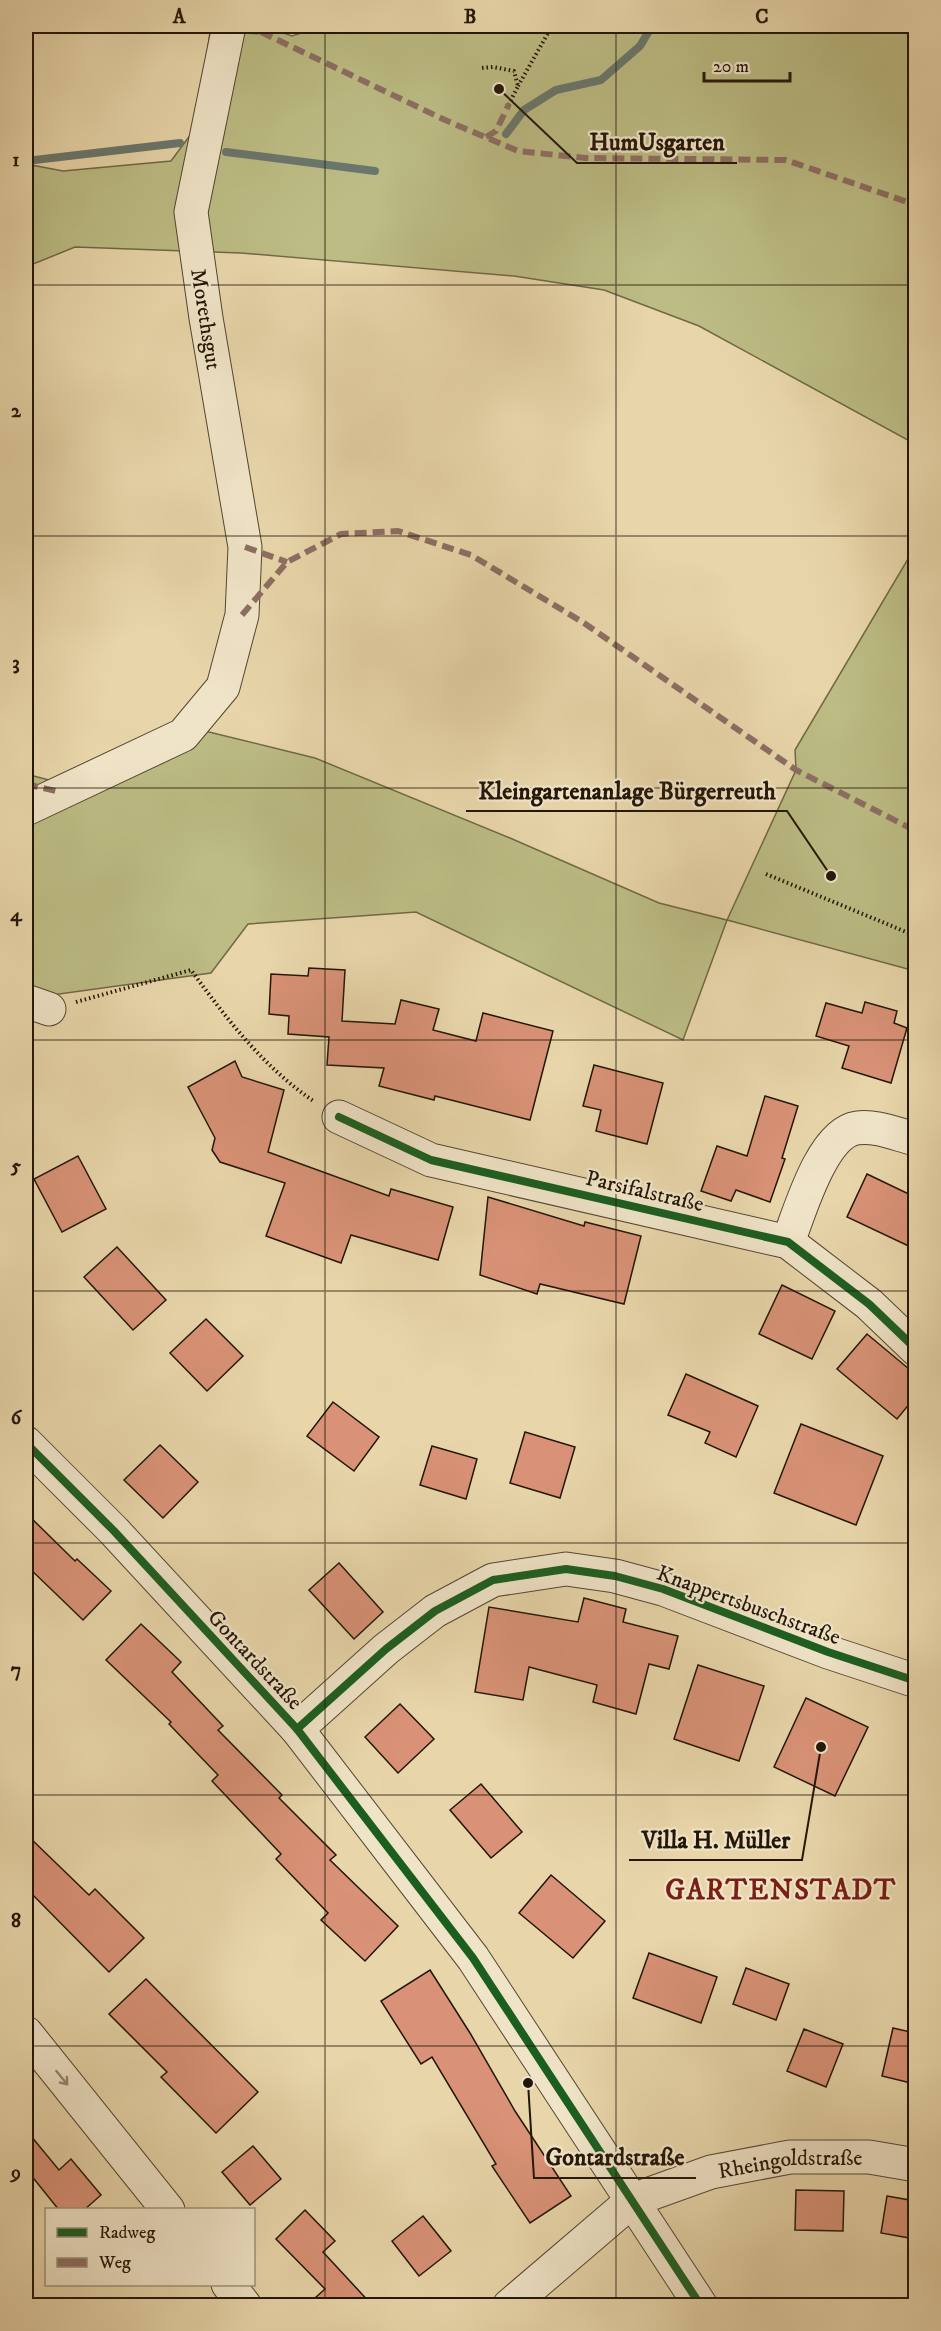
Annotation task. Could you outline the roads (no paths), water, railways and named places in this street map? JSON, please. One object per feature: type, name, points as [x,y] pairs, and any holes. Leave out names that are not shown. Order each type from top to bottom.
[{"type":"street","name":"Morethsgut","points":[[26,809],[183,735],[223,687],[242,615],[245,547],[206,318],[191,212],[230,26]]},
{"type":"street","name":"Parsifalstraße","points":[[339,1117],[431,1160],[788,1242],[869,1304],[915,1349]]},
{"type":"street","points":[[788,1242],[824,1154],[844,1131],[858,1127],[871,1128],[915,1139]]},
{"type":"street","name":"Gontardstraße","points":[[26,1443],[122,1540],[297,1730],[473,1958],[701,2306]]},
{"type":"street","name":"Knappertsbuschstraße","points":[[297,1730],[386,1649],[435,1611],[493,1580],[566,1569],[615,1576],[663,1590],[828,1652],[915,1681]]},
{"type":"street","points":[[26,2033],[166,2208]]},
{"type":"street","name":"Rheingoldstraße","points":[[633,2199],[711,2172],[790,2157],[869,2157],[915,2165]]},
{"type":"street","points":[[509,2306],[633,2199]]},
{"type":"street","points":[[230,2286],[245,2306]]},
{"type":"waterway","points":[[506,134],[524,110],[556,90],[601,80],[640,46],[652,26]]},
{"type":"waterway","points":[[26,161],[180,143]]},
{"type":"waterway","points":[[226,152],[375,171]]},
{"type":"place","name":"HumUsgarten","points":[[499,89]]},
{"type":"place","name":"Kleingartenanlage Bürgerreuth","points":[[831,876]]},
{"type":"place","name":"Villa H. Müller","points":[[821,1747]]},
{"type":"place","name":"Gontardstraße","points":[[528,2083]]},
{"type":"district","name":"GARTENSTADT","points":[[781,1889]]}]
